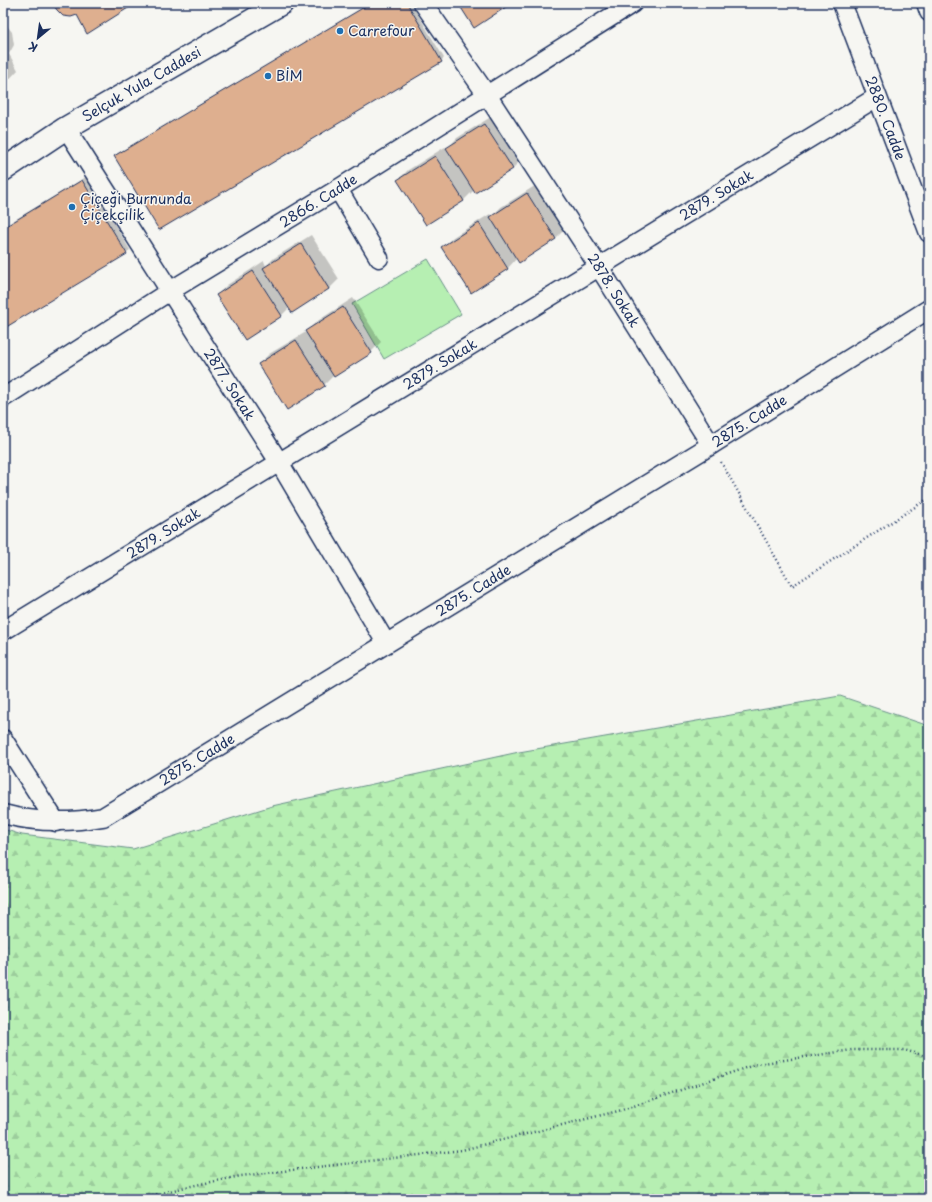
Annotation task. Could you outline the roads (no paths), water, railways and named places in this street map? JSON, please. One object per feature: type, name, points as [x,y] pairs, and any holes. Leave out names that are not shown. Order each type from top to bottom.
[{"type":"street","name":"Selçuk Yula Caddesi","points":[[3,170],[66,128],[282,3]]},
{"type":"street","name":"2878. Sokak","points":[[424,3],[488,95],[711,445]]},
{"type":"street","name":"2866. Cadde","points":[[3,398],[170,291],[338,189],[633,3]]},
{"type":"street","name":"2880. Cadde","points":[[842,3],[929,233]]},
{"type":"street","points":[[926,3],[929,12]]},
{"type":"street","name":"2879. Sokak","points":[[3,631],[877,97]]},
{"type":"street","name":"2877. Sokak","points":[[66,128],[279,462],[386,643]]},
{"type":"street","points":[[338,189],[379,258]]},
{"type":"street","name":"2875. Cadde","points":[[3,814],[28,820],[56,822],[79,821],[103,817],[711,445],[929,309]]},
{"type":"street","points":[[3,739],[56,822]]},
{"type":"place","name":"Carrefour","points":[[340,31]]},
{"type":"place","name":"BİM","points":[[268,76]]},
{"type":"place","name":"Çiçeği Burnunda Çiçekçilik","points":[[72,207]]}]
